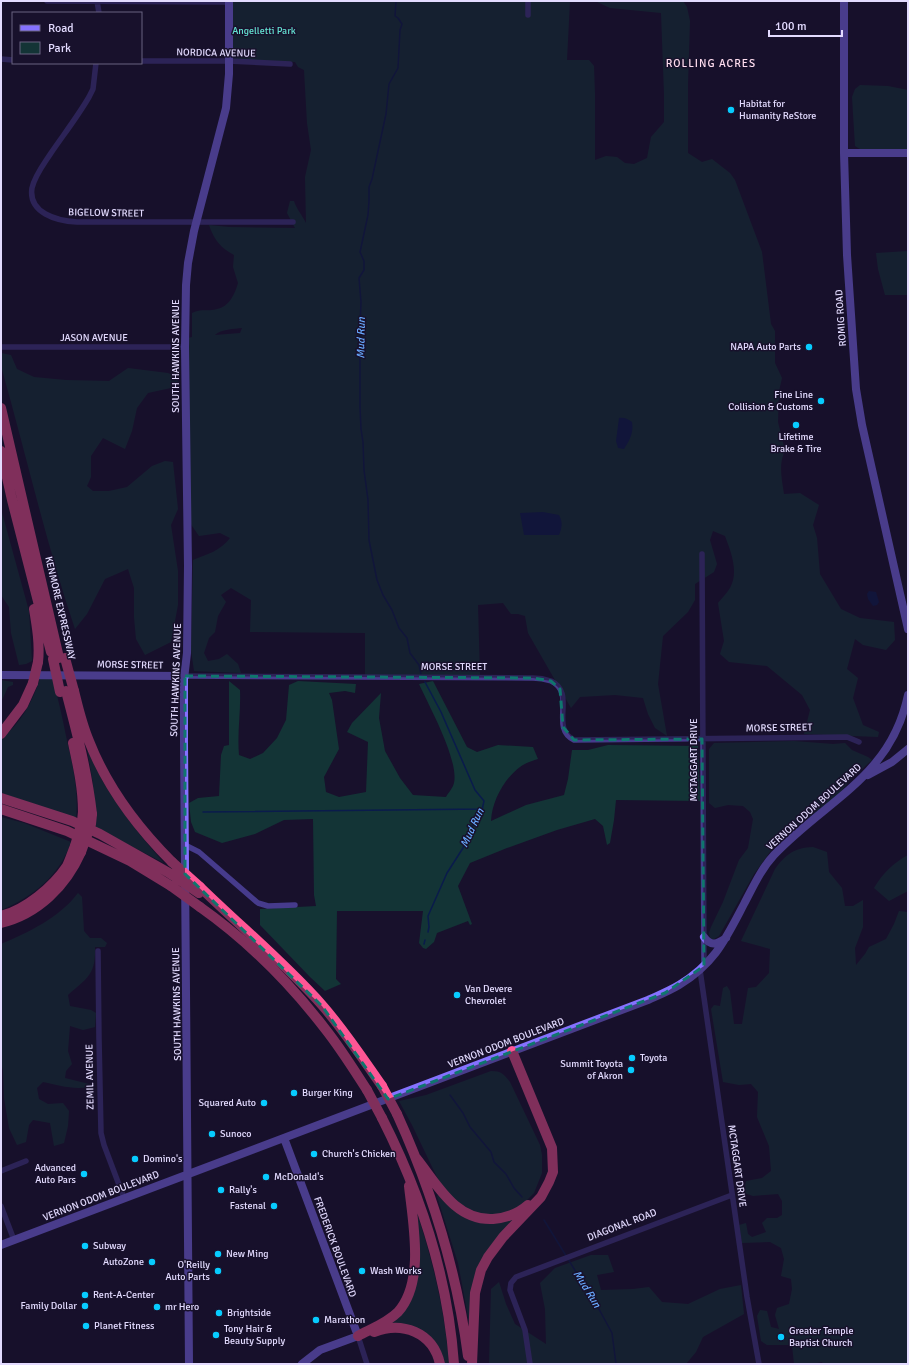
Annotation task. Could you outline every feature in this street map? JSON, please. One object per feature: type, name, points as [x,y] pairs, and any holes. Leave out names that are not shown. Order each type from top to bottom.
[{"type":"highway","points":[[1,408],[83,756],[87,813],[91,824],[67,866],[46,889],[25,905],[1,916]]},
{"type":"highway","points":[[1,451],[28,562],[59,659]]},
{"type":"highway","points":[[1,734],[21,708],[33,683],[38,662],[39,655],[37,631],[28,562]]},
{"type":"highway","points":[[67,691],[88,741],[112,787],[140,828],[200,890],[295,976],[322,1006],[357,1050],[382,1086],[416,1158],[440,1224],[453,1271],[465,1329],[468,1364]]},
{"type":"highway","points":[[1,798],[72,821],[100,834],[200,890]]},
{"type":"highway","points":[[1,811],[67,831],[123,858],[171,886],[244,941],[269,965],[326,1030],[366,1090],[392,1136],[428,1225],[444,1290],[454,1364]]},
{"type":"highway","points":[[1,923],[31,911],[56,892],[75,866],[78,849]]},
{"type":"highway","points":[[416,1158],[448,1200],[457,1208],[471,1215],[484,1219],[504,1217],[515,1214],[532,1202],[537,1196],[545,1180],[548,1169],[546,1151],[508,1053]]},
{"type":"highway","points":[[472,1364],[475,1293],[481,1270],[488,1257],[503,1237],[541,1197],[550,1182],[553,1172],[552,1148],[508,1053]]},
{"type":"highway","points":[[358,1336],[383,1323],[397,1313],[404,1304],[411,1287],[414,1268],[415,1237],[407,1174]]},
{"type":"highway","points":[[358,1336],[394,1327],[413,1331],[422,1336],[430,1344],[438,1356],[440,1364]]},
{"type":"street","points":[[47,1],[229,2]]},
{"type":"street","points":[[98,1],[99,12]]},
{"type":"street","points":[[528,1],[528,15]]},
{"type":"street","name":"ROMIG ROAD","points":[[844,1],[844,153],[847,255],[856,389],[862,425],[908,629]]},
{"type":"street","name":"SOUTH HAWKINS AVENUE","points":[[190,1364],[184,676],[187,653],[188,566],[185,307],[188,263],[228,94],[229,2]]},
{"type":"street","points":[[1,59],[12,60]]},
{"type":"street","name":"NORDICA AVENUE","points":[[142,61],[229,61],[290,64]]},
{"type":"street","name":"BIGELOW STREET","points":[[96,64],[93,89],[89,97],[35,180],[32,192],[35,204],[40,210],[54,219],[67,222],[293,222]]},
{"type":"street","points":[[844,153],[908,153]]},
{"type":"street","name":"JASON AVENUE","points":[[2,347],[185,347]]},
{"type":"street","name":"MCTAGGART DRIVE","points":[[702,554],[704,937],[702,968],[732,1195],[747,1297],[759,1364]]},
{"type":"street","name":"MORSE STREET","points":[[1,675],[533,678],[551,681],[560,688],[563,701],[563,727],[566,735],[574,740],[847,737],[858,742]]},
{"type":"street","points":[[905,718],[908,695]]},
{"type":"street","name":"VERNON ODOM BOULEVARD","points":[[1,1245],[508,1053],[664,993],[679,985],[702,968],[712,958],[727,938],[756,882],[773,855],[791,838],[862,779],[885,752],[905,718]]},
{"type":"street","points":[[862,779],[892,762],[908,749]]},
{"type":"street","points":[[185,845],[199,852],[258,903],[268,906],[295,905]]},
{"type":"street","points":[[704,937],[707,942],[712,944],[719,943],[727,938]]},
{"type":"street","name":"ZEMIL AVENUE","points":[[98,951],[98,1039],[101,1133],[124,1198]]},
{"type":"street","name":"FREDERICK BOULEVARD","points":[[284,1138],[358,1336],[367,1364]]},
{"type":"street","points":[[1,1171],[26,1161]]},
{"type":"street","name":"DIAGONAL ROAD","points":[[530,1364],[525,1330],[510,1290],[512,1280],[519,1275],[563,1258],[732,1195]]},
{"type":"street","points":[[1,1206],[14,1240]]},
{"type":"street","points":[[302,1364],[320,1350],[358,1336]]},
{"type":"highlighted area","points":[[185,676],[533,678],[551,681],[560,689],[563,727],[574,740],[702,739],[704,966],[665,993],[388,1099],[322,1006],[185,874]]},
{"type":"green space","name":"Angelletti Park","points":[[232,1],[570,1],[567,60],[589,60],[594,66],[595,160],[606,156],[617,157],[625,163],[634,164],[647,158],[651,137],[664,122],[661,13],[610,8],[595,1],[683,1],[687,7],[690,21],[688,153],[702,162],[712,159],[730,173],[735,180],[762,252],[771,324],[775,331],[775,363],[782,378],[779,391],[778,422],[785,451],[781,467],[784,494],[800,493],[819,505],[813,525],[817,538],[820,574],[841,609],[860,618],[894,622],[895,640],[886,650],[863,645],[855,639],[847,669],[858,678],[853,698],[863,725],[879,732],[878,737],[804,734],[810,710],[802,695],[767,666],[729,662],[720,654],[724,641],[718,603],[726,594],[733,582],[734,569],[732,555],[725,536],[713,531],[710,540],[717,564],[714,572],[695,584],[695,600],[688,612],[663,636],[658,684],[667,736],[655,728],[648,714],[643,698],[615,695],[580,697],[571,708],[528,633],[525,616],[511,614],[503,603],[478,605],[480,676],[365,675],[365,633],[250,632],[251,600],[231,588],[221,595],[226,602],[218,616],[215,632],[209,638],[204,653],[208,661],[219,659],[227,654],[238,664],[241,673],[194,671],[191,650],[193,560],[218,549],[230,538],[220,533],[199,536],[190,523],[188,338],[192,337],[192,313],[213,310],[225,306],[233,296],[238,283],[233,267],[234,255],[218,243],[209,225],[229,227],[295,228],[287,213],[290,201],[294,201],[306,223],[305,177],[311,150],[307,123],[304,70],[298,67],[295,62],[237,60],[232,57]],"holes":[[[242,328],[240,333],[215,335],[224,330]]]},
{"type":"green space","points":[[860,85],[888,86],[908,90],[908,150],[860,149],[855,146],[852,97],[855,89]]},
{"type":"green space","points":[[908,251],[908,295],[885,295],[878,269],[876,253]]},
{"type":"green space","points":[[1,353],[11,355],[17,369],[34,377],[66,380],[109,381],[128,368],[168,373],[177,377],[180,386],[148,393],[137,408],[132,431],[125,449],[103,438],[91,456],[91,477],[87,486],[93,491],[109,491],[127,487],[152,466],[165,461],[173,462],[178,509],[171,525],[178,571],[178,605],[171,642],[145,655],[136,639],[134,588],[128,569],[105,579],[87,614],[75,629],[45,531],[1,366]]},
{"type":"green space","points":[[1,509],[29,611],[32,661],[19,665],[11,633],[9,607],[1,595]]},
{"type":"green space","points":[[40,678],[52,678],[58,699],[71,756],[77,797],[76,818],[1,793],[1,739],[14,727],[25,712],[34,696]]},
{"type":"green space","points":[[1,680],[13,682],[13,685],[8,687],[1,702]]},
{"type":"green space","points":[[229,681],[240,690],[238,739],[239,755],[250,759],[263,753],[277,738],[286,720],[289,685],[298,681],[356,684],[355,693],[345,691],[329,693],[332,700],[339,749],[324,777],[326,792],[339,797],[366,792],[368,742],[347,732],[352,723],[381,693],[379,718],[385,751],[400,778],[413,795],[446,797],[454,783],[452,761],[448,747],[436,719],[419,684],[433,681],[467,747],[477,752],[498,745],[533,747],[538,759],[522,766],[514,772],[504,784],[496,798],[491,821],[526,805],[564,795],[572,750],[588,750],[608,745],[698,746],[700,801],[616,800],[610,843],[607,845],[603,826],[595,819],[557,830],[470,863],[458,886],[472,924],[470,925],[468,921],[437,933],[434,942],[426,949],[419,943],[423,911],[337,911],[336,979],[341,984],[325,991],[260,925],[260,909],[316,906],[314,895],[313,819],[284,820],[255,834],[222,843],[195,832],[191,822],[189,803],[198,798],[219,796],[221,755],[224,746],[229,745]]},
{"type":"green space","points":[[794,741],[833,744],[845,743],[852,750],[872,760],[852,778],[835,799],[805,820],[772,849],[754,874],[719,936],[711,941],[709,933],[711,927],[723,902],[739,860],[748,848],[753,819],[750,812],[743,806],[728,805],[715,808],[709,803],[709,749],[714,743]]},
{"type":"green space","points":[[87,749],[101,778],[119,807],[164,863],[94,827],[93,783]]},
{"type":"green space","points":[[1,817],[24,823],[71,842],[60,865],[44,884],[24,899],[1,910]]},
{"type":"green space","points":[[813,847],[827,852],[829,872],[842,888],[845,906],[853,906],[863,900],[863,927],[855,948],[856,965],[869,947],[886,939],[899,911],[908,912],[908,1364],[823,1364],[822,1362],[813,1364],[794,1364],[792,1345],[767,1345],[761,1341],[757,1316],[760,1310],[767,1311],[771,1327],[779,1329],[775,1315],[777,1308],[789,1304],[792,1289],[791,1279],[781,1276],[784,1259],[781,1248],[770,1242],[742,1243],[739,1225],[746,1223],[748,1234],[752,1237],[766,1232],[762,1223],[767,1218],[777,1218],[782,1215],[782,1201],[778,1194],[753,1196],[744,1193],[746,1181],[762,1178],[771,1171],[769,1146],[757,1117],[758,1092],[751,1084],[739,1085],[723,1082],[711,1009],[714,1005],[720,1006],[723,988],[727,986],[730,991],[734,1024],[742,1024],[748,988],[756,987],[769,973],[770,949],[741,941],[775,869],[783,859],[796,850]]},
{"type":"green space","points":[[908,855],[908,891],[889,901],[874,888],[881,877],[889,869]]},
{"type":"green space","points":[[78,893],[82,897],[84,931],[90,938],[101,938],[107,943],[105,947],[95,947],[94,964],[92,970],[85,980],[68,995],[70,1006],[91,1010],[96,1013],[95,1027],[83,1030],[70,1026],[68,1051],[72,1064],[66,1071],[65,1078],[93,1085],[76,1088],[43,1082],[37,1088],[39,1099],[48,1104],[63,1103],[69,1111],[68,1126],[64,1143],[54,1146],[50,1123],[33,1120],[29,1125],[26,1142],[17,1145],[9,1128],[4,1098],[3,1071],[1,1063],[1,944],[33,929],[53,917]]},
{"type":"green space","points":[[491,1071],[502,1074],[510,1082],[540,1145],[542,1155],[542,1173],[534,1193],[520,1207],[500,1215],[478,1214],[448,1197],[399,1101],[426,1095]]},
{"type":"green space","points":[[439,1194],[460,1214],[520,1215],[484,1258],[470,1327],[458,1263],[437,1196]]},
{"type":"green space","points":[[417,1213],[438,1287],[445,1325],[449,1364],[444,1364],[429,1338],[387,1325],[409,1303]]},
{"type":"green space","points":[[591,1255],[608,1255],[614,1272],[597,1275],[601,1290],[649,1287],[662,1302],[688,1304],[720,1289],[741,1285],[744,1314],[703,1337],[696,1352],[686,1364],[489,1364],[491,1289],[499,1282],[506,1304],[515,1324],[546,1344],[545,1309],[540,1283],[555,1268]]},
{"type":"water","points":[[619,418],[626,418],[632,422],[632,433],[624,449],[618,448],[616,441]]},
{"type":"water","points":[[543,512],[559,515],[562,525],[559,535],[524,535],[520,513]]},
{"type":"water","points":[[869,591],[876,592],[879,602],[877,605],[873,606],[868,599],[867,594]]},
{"type":"waterway","name":"Mud Run","points":[[396,1],[395,16],[402,24],[400,30],[398,68],[389,84],[386,114],[369,187],[368,215],[360,252],[364,261],[364,270],[359,278],[361,302],[360,407],[364,470],[368,500],[369,540],[377,580],[399,628],[407,638],[410,653],[419,665],[421,674]]},
{"type":"waterway","name":"Mud Run","points":[[425,682],[441,712],[475,790],[484,801],[482,810],[467,835],[463,848],[447,873],[428,916],[428,932]]},
{"type":"waterway","points":[[203,812],[483,809]]},
{"type":"waterway","name":"Mud Run","points":[[424,944],[425,940]]},
{"type":"waterway","name":"Mud Run","points":[[450,1095],[463,1113],[470,1127],[491,1152],[494,1162],[506,1174],[514,1188],[522,1197]]},
{"type":"waterway","name":"Mud Run","points":[[544,1220],[612,1333],[616,1364]]},
{"type":"place","name":"Habitat for Humanity ReStore","points":[[731,110]]},
{"type":"place","name":"NAPA Auto Parts","points":[[809,347]]},
{"type":"place","name":"Fine Line Collision & Customs","points":[[821,401]]},
{"type":"place","name":"Lifetime Brake & Tire","points":[[796,425]]},
{"type":"place","name":"Van Devere Chevrolet","points":[[457,995]]},
{"type":"place","name":"Toyota","points":[[632,1058]]},
{"type":"place","name":"Summit Toyota of Akron","points":[[631,1070]]},
{"type":"place","name":"Burger King","points":[[294,1093]]},
{"type":"place","name":"Squared Auto","points":[[264,1103]]},
{"type":"place","name":"Sunoco","points":[[212,1134]]},
{"type":"place","name":"Church's Chicken","points":[[314,1154]]},
{"type":"place","name":"Domino's","points":[[135,1159]]},
{"type":"place","name":"Advanced Auto Pars","points":[[84,1174]]},
{"type":"place","name":"McDonald's","points":[[266,1177]]},
{"type":"place","name":"Rally's","points":[[221,1190]]},
{"type":"place","name":"Fastenal","points":[[274,1206]]},
{"type":"place","name":"Subway","points":[[85,1246]]},
{"type":"place","name":"New Ming","points":[[218,1254]]},
{"type":"place","name":"AutoZone","points":[[152,1262]]},
{"type":"place","name":"O'Reilly Auto Parts","points":[[218,1271]]},
{"type":"place","name":"Wash Works","points":[[362,1271]]},
{"type":"place","name":"Rent-A-Center","points":[[85,1295]]},
{"type":"place","name":"Family Dollar","points":[[85,1306]]},
{"type":"place","name":"mr Hero","points":[[157,1307]]},
{"type":"place","name":"Brightside","points":[[219,1313]]},
{"type":"place","name":"Marathon","points":[[316,1320]]},
{"type":"place","name":"Planet Fitness","points":[[86,1326]]},
{"type":"place","name":"Tony Hair & Beauty Supply","points":[[216,1335]]},
{"type":"place","name":"Greater Temple Baptist Church","points":[[781,1337]]},
{"type":"district","name":"ROLLING ACRES","points":[[711,63]]}]
